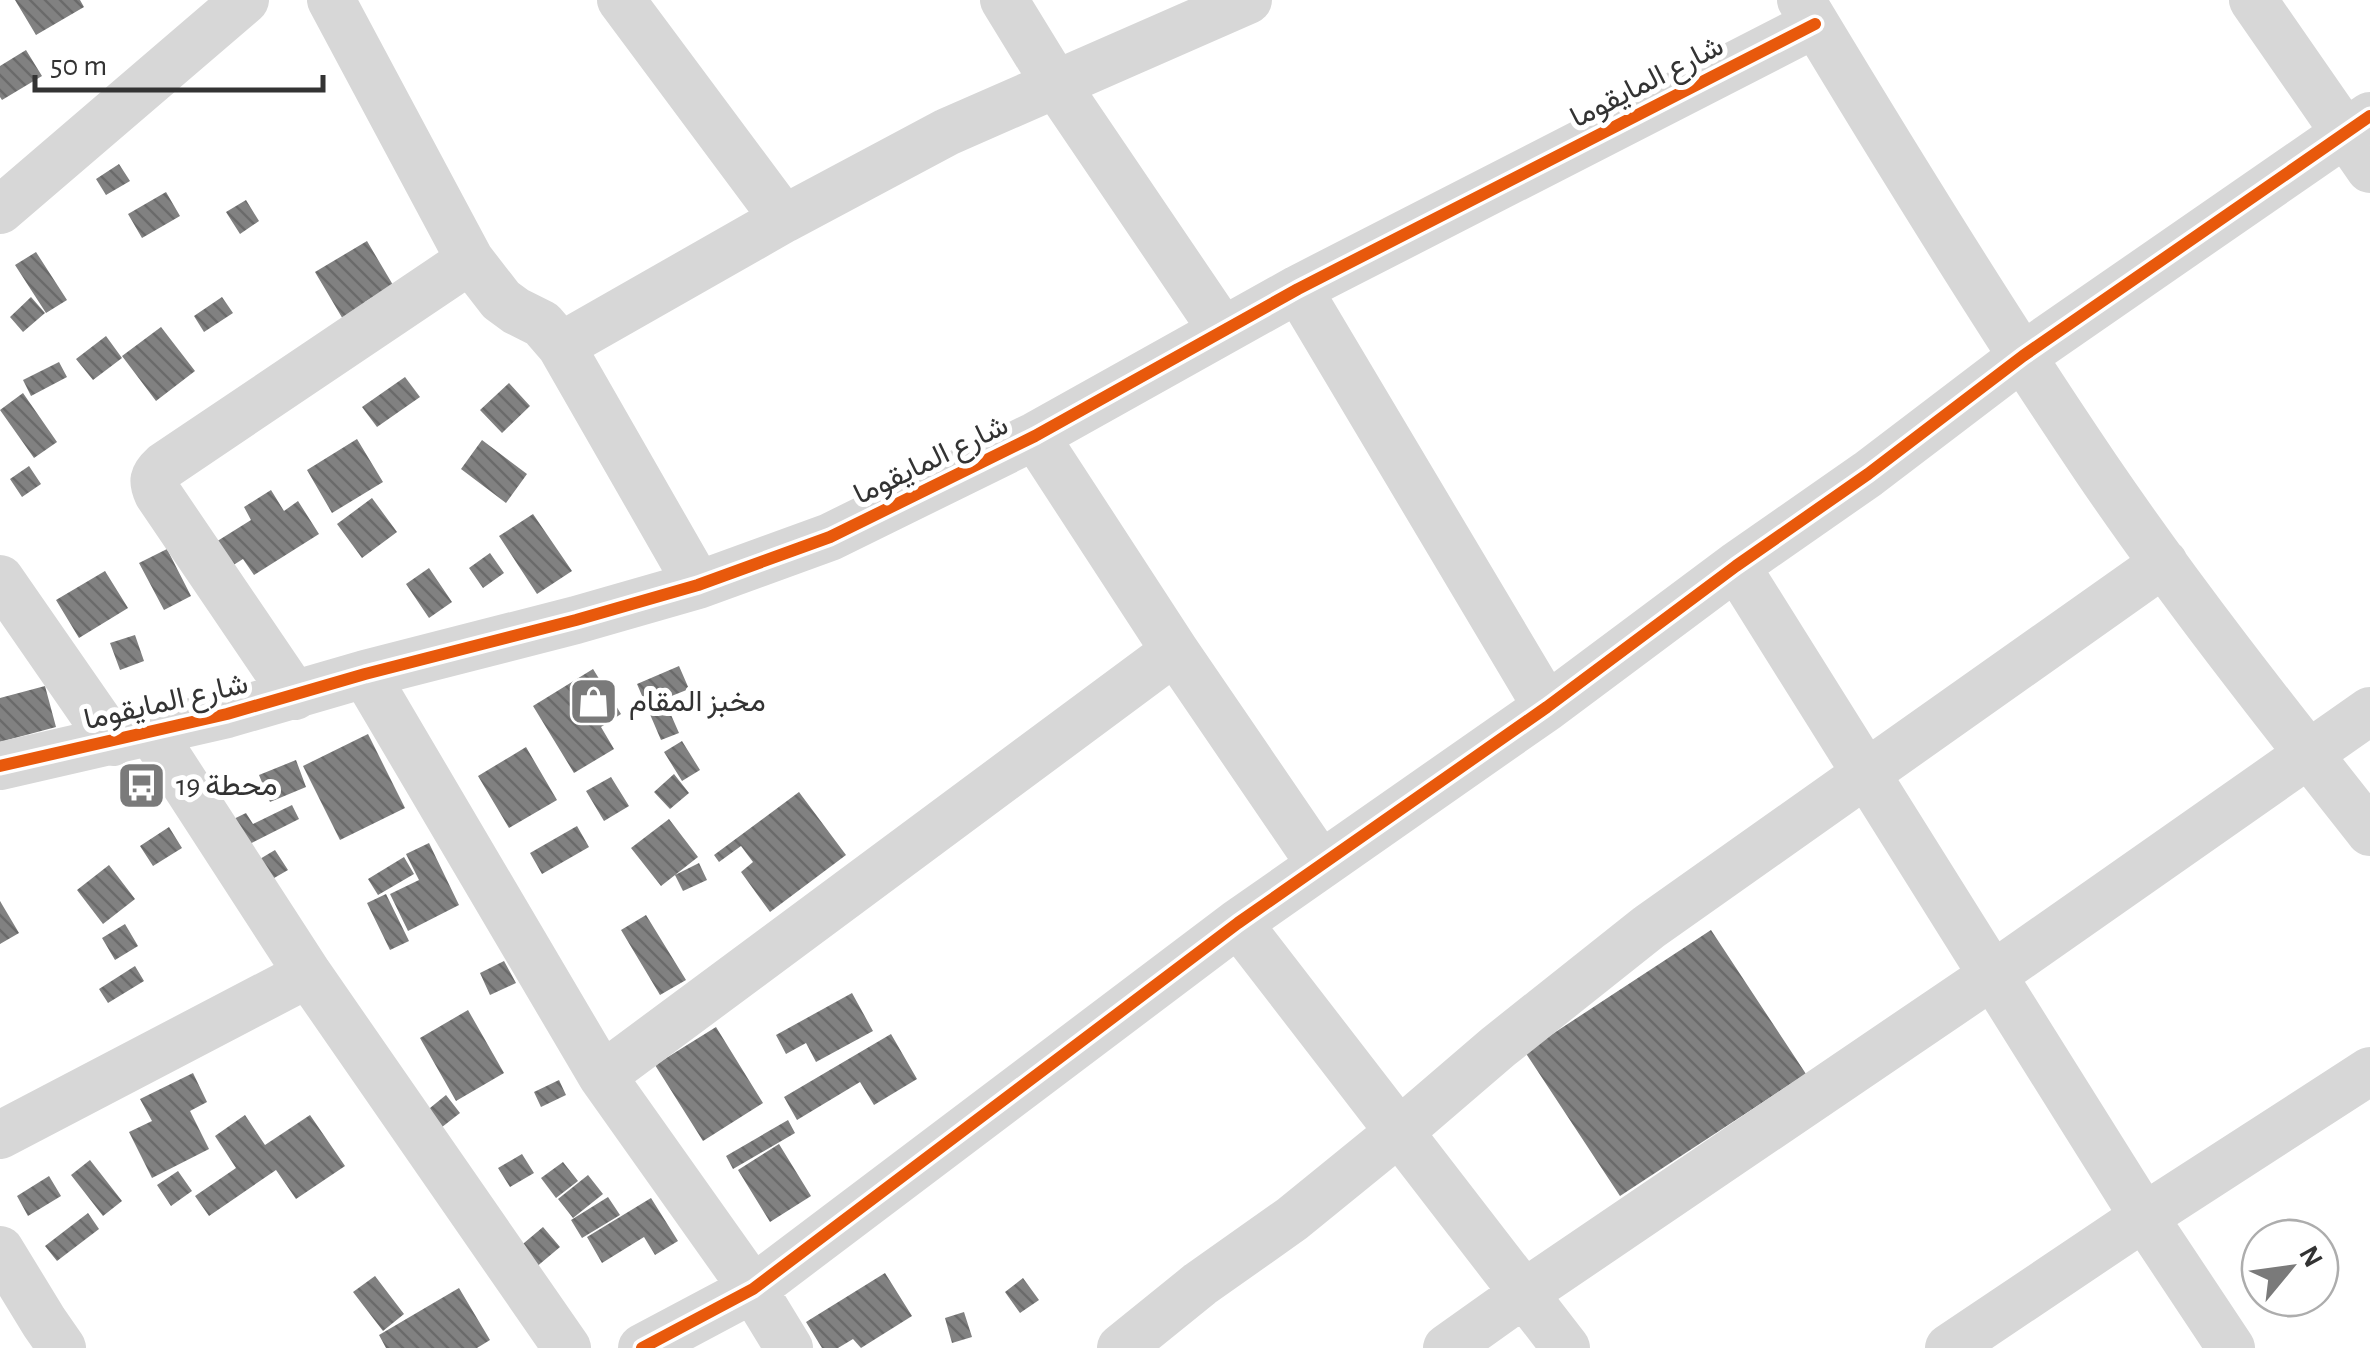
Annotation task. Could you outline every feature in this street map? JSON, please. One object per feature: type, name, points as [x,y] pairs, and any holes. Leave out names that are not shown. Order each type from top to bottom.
[{"type":"street","points":[[0,210],[245,0]]},
{"type":"street","points":[[331,0],[470,260],[501,300],[542,324],[561,346],[698,585]]},
{"type":"street","points":[[621,0],[784,219]]},
{"type":"street","points":[[1004,0],[1223,331]]},
{"type":"street","points":[[561,346],[947,132],[1248,0]]},
{"type":"street","points":[[642,1348],[753,1289],[1238,923],[1547,706],[1868,474],[2023,356],[2362,139],[2253,0]]},
{"type":"street","points":[[1808,12],[2098,470],[2164,563],[2370,832]]},
{"type":"street","name":"شارع المايقوما","points":[[0,766],[295,696],[576,620],[698,585],[830,537],[1036,436],[1808,12]]},
{"type":"street","points":[[295,696],[158,494],[153,482],[155,474],[470,260]]},
{"type":"street","points":[[1298,290],[1547,706]]},
{"type":"street","points":[[1036,436],[1174,652],[1322,866]]},
{"type":"street","points":[[1120,1348],[1292,1218],[1649,927],[2164,563]]},
{"type":"street","points":[[1736,566],[2144,1217],[2231,1348]]},
{"type":"street","points":[[0,579],[133,737],[308,974],[567,1348]]},
{"type":"street","points":[[602,1076],[1174,652]]},
{"type":"street","points":[[366,674],[602,1076],[753,1289],[789,1348]]},
{"type":"street","points":[[1447,1348],[1993,975],[2370,711]]},
{"type":"street","points":[[1238,923],[1566,1348]]},
{"type":"street","points":[[0,1135],[308,974]]},
{"type":"street","points":[[1949,1348],[2370,1071]]},
{"type":"street","points":[[0,1250],[62,1348]]},
{"type":"building","points":[[15,0],[80,0],[84,7],[36,35]]},
{"type":"building","points":[[26,50],[42,76],[2,100],[0,66]]},
{"type":"building","points":[[119,164],[130,181],[106,195],[96,179]]},
{"type":"building","points":[[166,192],[180,216],[142,238],[128,214]]},
{"type":"building","points":[[246,200],[259,221],[240,234],[226,212]]},
{"type":"building","points":[[367,241],[393,285],[365,302],[374,317],[350,331],[315,272]]},
{"type":"building","points":[[36,252],[67,300],[46,313],[15,265]]},
{"type":"building","points":[[31,297],[45,313],[23,332],[10,317]]},
{"type":"building","points":[[222,297],[233,313],[204,332],[194,316]]},
{"type":"building","points":[[161,327],[195,371],[156,401],[122,356]]},
{"type":"building","points":[[106,336],[122,358],[93,380],[76,359]]},
{"type":"building","points":[[59,362],[67,377],[31,396],[23,380]]},
{"type":"building","points":[[405,377],[420,397],[377,427],[362,407]]},
{"type":"building","points":[[509,383],[530,406],[502,433],[480,410]]},
{"type":"building","points":[[23,393],[57,442],[34,458],[0,410]]},
{"type":"building","points":[[357,439],[383,482],[332,513],[307,470]]},
{"type":"building","points":[[482,440],[527,474],[506,503],[461,469]]},
{"type":"building","points":[[29,466],[41,484],[22,497],[10,479]]},
{"type":"building","points":[[271,490],[284,511],[298,501],[319,534],[254,575],[243,559],[219,574],[203,550],[251,520],[244,507]]},
{"type":"building","points":[[372,498],[397,532],[362,558],[337,524]]},
{"type":"building","points":[[533,514],[572,571],[537,594],[499,536]]},
{"type":"building","points":[[167,549],[191,596],[164,610],[139,563]]},
{"type":"building","points":[[490,553],[504,573],[483,588],[469,568]]},
{"type":"building","points":[[429,568],[452,602],[429,618],[406,584]]},
{"type":"building","points":[[105,571],[128,608],[79,638],[56,600]]},
{"type":"building","points":[[135,635],[144,661],[120,670],[110,643]]},
{"type":"building","points":[[679,666],[689,689],[664,699],[679,733],[661,740],[637,684]]},
{"type":"building","points":[[593,669],[621,714],[601,727],[614,749],[574,773],[533,706]]},
{"type":"building","points":[[45,686],[56,727],[0,742],[0,698]]},
{"type":"building","points":[[368,734],[405,808],[340,840],[303,766]]},
{"type":"building","points":[[682,741],[700,770],[682,781],[664,752]]},
{"type":"building","points":[[526,747],[557,800],[509,828],[478,776]]},
{"type":"building","points":[[296,760],[306,787],[270,802],[259,775]]},
{"type":"building","points":[[674,774],[689,793],[670,809],[654,792]]},
{"type":"building","points":[[611,777],[629,806],[604,821],[586,791]]},
{"type":"building","points":[[799,792],[846,855],[770,912],[741,872],[753,862],[741,846],[719,862],[714,855]]},
{"type":"building","points":[[292,805],[299,819],[226,856],[213,829],[246,813],[253,824]]},
{"type":"building","points":[[669,819],[698,857],[661,886],[631,848]]},
{"type":"building","points":[[577,826],[589,847],[542,874],[530,853]]},
{"type":"building","points":[[169,827],[182,848],[153,866],[140,846]]},
{"type":"building","points":[[429,843],[459,905],[408,931],[390,894],[419,880],[406,854]]},
{"type":"building","points":[[275,850],[288,870],[262,885],[250,865]]},
{"type":"building","points":[[404,857],[414,874],[378,895],[368,879]]},
{"type":"building","points":[[699,863],[707,880],[683,891],[675,875]]},
{"type":"building","points":[[109,865],[135,899],[103,924],[77,890]]},
{"type":"building","points":[[386,894],[409,941],[390,950],[367,903]]},
{"type":"building","points":[[0,901],[19,933],[0,944]]},
{"type":"building","points":[[646,915],[686,980],[660,995],[621,930]]},
{"type":"building","points":[[125,924],[138,946],[115,960],[102,938]]},
{"type":"building","points":[[1711,930],[1806,1074],[1620,1196],[1525,1052]]},
{"type":"building","points":[[504,961],[516,983],[490,995],[480,973]]},
{"type":"building","points":[[135,966],[144,981],[108,1003],[99,989]]},
{"type":"building","points":[[852,993],[873,1031],[816,1062],[806,1043],[786,1054],[776,1035]]},
{"type":"building","points":[[468,1010],[504,1073],[456,1101],[420,1038]]},
{"type":"building","points":[[716,1027],[763,1103],[703,1141],[655,1065]]},
{"type":"building","points":[[891,1034],[917,1079],[874,1105],[860,1082],[797,1120],[784,1097]]},
{"type":"building","points":[[193,1073],[207,1102],[190,1111],[209,1149],[152,1178],[129,1132],[152,1121],[140,1099]]},
{"type":"building","points":[[559,1080],[566,1095],[541,1107],[534,1092]]},
{"type":"building","points":[[446,1095],[460,1113],[428,1138],[414,1121]]},
{"type":"building","points":[[245,1115],[265,1145],[310,1115],[345,1166],[296,1199],[276,1170],[209,1216],[195,1196],[236,1168],[215,1136]]},
{"type":"building","points":[[788,1120],[795,1133],[733,1169],[726,1156]]},
{"type":"building","points":[[779,1144],[811,1196],[770,1222],[738,1170]]},
{"type":"building","points":[[522,1154],[534,1173],[510,1187],[498,1168]]},
{"type":"building","points":[[90,1160],[122,1201],[103,1216],[71,1175]]},
{"type":"building","points":[[563,1162],[578,1181],[556,1198],[541,1178]]},
{"type":"building","points":[[178,1171],[192,1191],[171,1206],[157,1185]]},
{"type":"building","points":[[588,1175],[603,1194],[573,1218],[558,1199]]},
{"type":"building","points":[[49,1176],[61,1196],[28,1216],[17,1196]]},
{"type":"building","points":[[608,1197],[620,1215],[582,1238],[571,1220]]},
{"type":"building","points":[[651,1198],[678,1241],[655,1255],[644,1237],[602,1263],[587,1237]]},
{"type":"building","points":[[88,1213],[99,1229],[57,1261],[45,1246]]},
{"type":"building","points":[[543,1227],[560,1247],[522,1279],[505,1259]]},
{"type":"building","points":[[885,1273],[912,1316],[861,1348],[853,1339],[838,1348],[822,1348],[806,1322]]},
{"type":"building","points":[[375,1276],[404,1314],[383,1331],[353,1292]]},
{"type":"building","points":[[1023,1278],[1039,1300],[1020,1313],[1005,1292]]},
{"type":"building","points":[[459,1288],[490,1340],[477,1348],[386,1348],[379,1335]]},
{"type":"building","points":[[964,1312],[972,1337],[952,1343],[945,1318]]},
{"type":"cycle path","points":[[0,766],[227,714],[576,620],[698,585],[830,537],[1035,436],[1298,289],[1815,24]]},
{"type":"cycle path","points":[[642,1348],[753,1289],[1238,923],[1547,707],[2023,356],[2370,116]]},
{"type":"place","name":"مخبز المقام","points":[[594,702]]},
{"type":"place","name":"محطة 19","points":[[141,786]]}]
